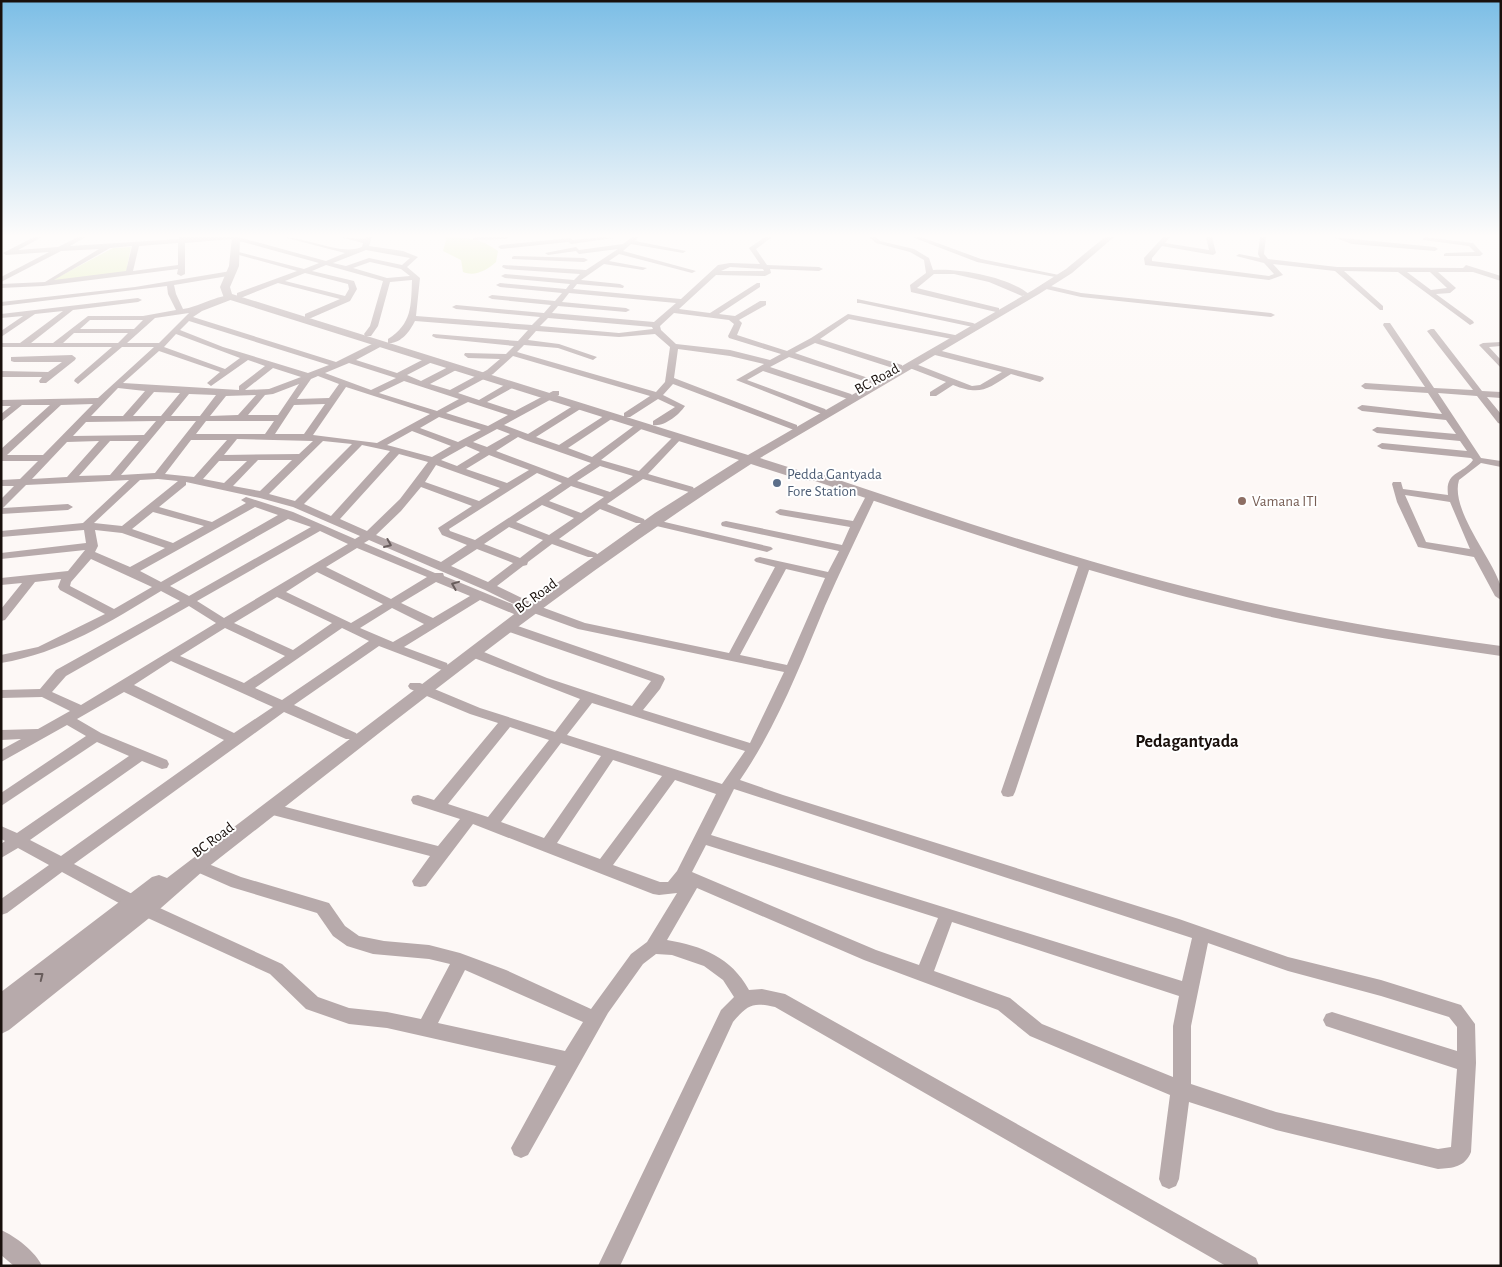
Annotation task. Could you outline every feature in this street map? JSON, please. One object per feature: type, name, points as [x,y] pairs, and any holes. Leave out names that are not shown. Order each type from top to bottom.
[{"type":"street","points":[[1,304],[71,296]]},
{"type":"street","points":[[137,296],[143,318]]},
{"type":"street","points":[[173,296],[180,310]]},
{"type":"street","points":[[1,506],[118,382],[160,347],[199,309],[227,296]]},
{"type":"street","points":[[238,296],[429,360],[486,374],[511,385],[552,394],[579,406],[678,437],[752,456]]},
{"type":"street","points":[[239,296],[391,341],[486,374],[628,414],[752,456],[806,477],[816,478],[1086,564],[1234,603],[1334,624],[1501,651]]},
{"type":"street","points":[[336,296],[347,299]]},
{"type":"street","points":[[308,316],[347,299],[349,296]]},
{"type":"street","points":[[368,334],[374,326],[382,296]]},
{"type":"street","points":[[391,341],[408,330],[412,318],[414,296]]},
{"type":"street","points":[[453,392],[486,374],[510,355],[562,296]]},
{"type":"street","points":[[619,296],[682,301]]},
{"type":"street","points":[[412,318],[533,330],[619,335],[656,328],[671,310],[688,296]]},
{"type":"street","points":[[711,316],[740,296]]},
{"type":"street","points":[[940,296],[999,311]]},
{"type":"street","name":"BC Road","points":[[752,456],[794,427],[873,381],[934,352],[951,339],[1022,296]]},
{"type":"street","name":"BC Road","points":[[1,1006],[140,906],[188,859],[351,736],[421,688],[442,666],[521,613],[592,555],[646,521],[689,489],[752,456],[1024,296]]},
{"type":"street","points":[[1092,296],[1271,315]]},
{"type":"street","points":[[1367,296],[1380,308]]},
{"type":"street","points":[[1434,296],[1470,324]]},
{"type":"street","points":[[492,297],[626,310]]},
{"type":"street","points":[[1,316],[69,310],[138,300]]},
{"type":"street","points":[[951,339],[844,314],[845,311],[861,301],[973,325]]},
{"type":"street","points":[[671,310],[732,319],[740,318],[763,302]]},
{"type":"street","points":[[54,346],[104,305]]},
{"type":"street","points":[[456,307],[656,328],[674,346],[730,353],[848,396]]},
{"type":"street","points":[[88,318],[143,318],[180,310],[199,309]]},
{"type":"street","points":[[1,368],[14,359],[26,346],[69,310]]},
{"type":"street","points":[[1,335],[31,314]]},
{"type":"street","points":[[822,411],[740,380],[814,340],[848,316]]},
{"type":"street","points":[[78,381],[152,317]]},
{"type":"street","points":[[188,318],[337,365]]},
{"type":"street","points":[[732,319],[738,323],[732,336],[873,381]]},
{"type":"street","points":[[1387,325],[1476,457],[1476,466],[1455,479],[1452,484],[1454,499],[1478,554],[1501,596]]},
{"type":"street","points":[[1,327],[14,326]]},
{"type":"street","points":[[72,331],[137,331]]},
{"type":"street","points":[[175,331],[271,365],[344,383],[439,414],[516,434],[595,462],[689,489]]},
{"type":"street","points":[[1431,331],[1501,421]]},
{"type":"street","points":[[436,336],[559,346],[593,357]]},
{"type":"street","points":[[814,340],[976,389],[1008,372]]},
{"type":"street","points":[[118,382],[152,389],[262,393],[278,389],[337,365],[379,344]]},
{"type":"street","points":[[1499,361],[1483,344],[1501,344]]},
{"type":"street","points":[[1,345],[160,347],[227,372]]},
{"type":"street","points":[[1,374],[46,378],[86,346]]},
{"type":"street","points":[[628,414],[657,395],[671,380],[674,346]]},
{"type":"street","points":[[934,352],[1040,379]]},
{"type":"street","points":[[468,355],[510,355],[657,395],[680,406],[676,412],[656,423]]},
{"type":"street","points":[[211,383],[248,357]]},
{"type":"street","points":[[14,359],[70,359]]},
{"type":"street","points":[[348,360],[518,414]]},
{"type":"street","points":[[371,393],[429,360]]},
{"type":"street","points":[[242,388],[271,365]]},
{"type":"street","points":[[424,383],[455,367]]},
{"type":"street","points":[[268,437],[312,374]]},
{"type":"street","points":[[671,380],[794,427]]},
{"type":"street","points":[[933,394],[952,382]]},
{"type":"street","points":[[308,437],[344,383]]},
{"type":"street","points":[[481,402],[511,385]]},
{"type":"street","points":[[1365,386],[1501,395]]},
{"type":"street","points":[[124,419],[152,389]]},
{"type":"street","points":[[114,477],[187,391]]},
{"type":"street","points":[[158,476],[223,393]]},
{"type":"street","points":[[242,417],[262,393]]},
{"type":"street","points":[[1,757],[68,720],[369,536],[384,523],[420,483],[434,461],[552,394]]},
{"type":"street","points":[[378,446],[468,398]]},
{"type":"street","points":[[1,403],[99,401]]},
{"type":"street","points":[[1,457],[58,402]]},
{"type":"street","points":[[292,402],[332,402]]},
{"type":"street","points":[[1,419],[19,403]]},
{"type":"street","points":[[528,438],[579,406]]},
{"type":"street","points":[[1362,408],[1448,416]]},
{"type":"street","points":[[560,449],[610,416]]},
{"type":"street","points":[[82,419],[164,417],[282,418]]},
{"type":"street","points":[[246,688],[294,655],[393,602],[442,572],[476,545],[569,482],[641,425]]},
{"type":"street","points":[[412,428],[489,451],[536,470],[612,496]]},
{"type":"street","points":[[1377,430],[1464,438]]},
{"type":"street","points":[[459,469],[516,434]]},
{"type":"street","points":[[188,437],[308,437],[360,442],[434,461],[508,487]]},
{"type":"street","points":[[197,480],[234,437]]},
{"type":"street","points":[[393,648],[484,591],[523,563],[550,539],[641,475],[678,437]]},
{"type":"street","points":[[63,439],[147,438]]},
{"type":"street","points":[[131,571],[259,499],[321,438]]},
{"type":"street","points":[[71,479],[107,439]]},
{"type":"street","points":[[1,659],[14,658],[53,645],[114,614],[293,510],[360,442]]},
{"type":"street","points":[[1382,446],[1476,457],[1501,464]]},
{"type":"street","points":[[332,520],[396,452]]},
{"type":"street","points":[[1,1023],[140,906],[270,809],[421,688],[474,653],[521,613],[646,521],[752,456]]},
{"type":"street","points":[[1,457],[48,458]]},
{"type":"street","points":[[217,458],[300,457]]},
{"type":"street","points":[[226,487],[255,458]]},
{"type":"street","points":[[523,563],[446,533],[443,528],[536,470]]},
{"type":"street","points":[[1,487],[71,479],[158,476],[197,480],[226,487],[293,510],[332,520],[484,591],[521,613],[658,679],[655,686],[635,711]]},
{"type":"street","points":[[1,483],[135,480],[182,483],[259,499]]},
{"type":"street","points":[[114,614],[64,587],[65,581],[90,550],[87,526],[93,517],[135,480]]},
{"type":"street","points":[[124,530],[182,483]]},
{"type":"street","points":[[420,483],[480,505]]},
{"type":"street","points":[[1454,499],[1398,488],[1422,545],[1478,554]]},
{"type":"street","points":[[521,1148],[595,1019],[629,966],[653,947],[689,877],[702,838],[728,786],[754,749],[792,670],[844,549],[871,496]]},
{"type":"street","points":[[540,501],[582,517]]},
{"type":"street","points":[[599,505],[646,521],[767,549]]},
{"type":"street","points":[[1,511],[68,506]]},
{"type":"street","points":[[152,508],[214,526]]},
{"type":"street","points":[[293,510],[320,527],[356,544],[442,572]]},
{"type":"street","points":[[780,512],[856,525]]},
{"type":"street","points":[[508,523],[592,555]]},
{"type":"street","points":[[726,524],[844,549]]},
{"type":"street","points":[[1,534],[87,526],[124,530],[173,548]]},
{"type":"street","points":[[44,693],[61,673],[320,527]]},
{"type":"street","points":[[1,556],[90,550],[189,601],[224,623],[294,655]]},
{"type":"street","points":[[760,560],[832,576]]},
{"type":"street","points":[[1008,792],[1086,564]]},
{"type":"street","points":[[733,657],[782,565]]},
{"type":"street","points":[[318,568],[393,602],[433,623]]},
{"type":"street","points":[[1,582],[71,574]]},
{"type":"street","points":[[1,618],[31,579]]},
{"type":"street","points":[[278,592],[393,648],[442,666]]},
{"type":"street","points":[[521,613],[612,634],[792,670]]},
{"type":"street","points":[[1,908],[235,739],[378,641]]},
{"type":"street","points":[[474,653],[519,673],[589,698],[754,749]]},
{"type":"street","points":[[170,656],[351,736]]},
{"type":"street","points":[[124,686],[235,739]]},
{"type":"street","points":[[421,688],[475,710],[672,774],[728,786],[787,802],[1201,934],[1288,964],[1381,988],[1456,1011],[1466,1024],[1467,1063],[1461,1152],[1454,1158],[1438,1158],[1276,1121],[1181,1090],[1036,1030],[1029,1026],[1020,1014],[1004,1004],[923,976],[824,936],[689,877]]},
{"type":"street","points":[[1,694],[44,693],[82,711]]},
{"type":"street","points":[[491,824],[589,698]]},
{"type":"street","points":[[68,720],[96,736],[139,756],[162,764]]},
{"type":"street","points":[[438,806],[458,779],[508,721]]},
{"type":"street","points":[[1,735],[43,734]]},
{"type":"street","points":[[1,801],[96,736]]},
{"type":"street","points":[[547,846],[612,753]]},
{"type":"street","points":[[1,852],[139,756]]},
{"type":"street","points":[[602,868],[672,774]]},
{"type":"street","points":[[418,800],[491,824],[659,889],[673,888],[689,877]]},
{"type":"street","points":[[270,809],[441,853]]},
{"type":"street","points":[[420,881],[470,817]]},
{"type":"street","points":[[1,832],[140,906],[276,969],[312,1003],[349,1016],[387,1020],[571,1061]]},
{"type":"street","points":[[702,838],[801,867],[1189,991]]},
{"type":"street","points":[[196,865],[237,882],[322,908],[330,916],[335,928],[353,942],[420,950],[461,961],[595,1019]]},
{"type":"street","points":[[923,976],[947,915]]},
{"type":"street","points":[[1170,1179],[1181,1090],[1182,1026],[1201,934]]},
{"type":"street","points":[[653,947],[660,946],[674,949],[706,958],[722,966],[735,979],[744,998]]},
{"type":"street","points":[[425,1029],[461,961]]},
{"type":"street","points":[[609,1266],[727,1016],[744,998],[760,996],[779,1000],[1248,1266]]},
{"type":"street","points":[[1332,1020],[1467,1063]]},
{"type":"street","points":[[1,1241],[31,1266]]},
{"type":"place","name":"Pedda Gantyada Fore Station","points":[[777,483]]},
{"type":"place","name":"Vamana ITI","points":[[1242,501]]},
{"type":"district","name":"Pedagantyada","points":[[1187,742]]}]
